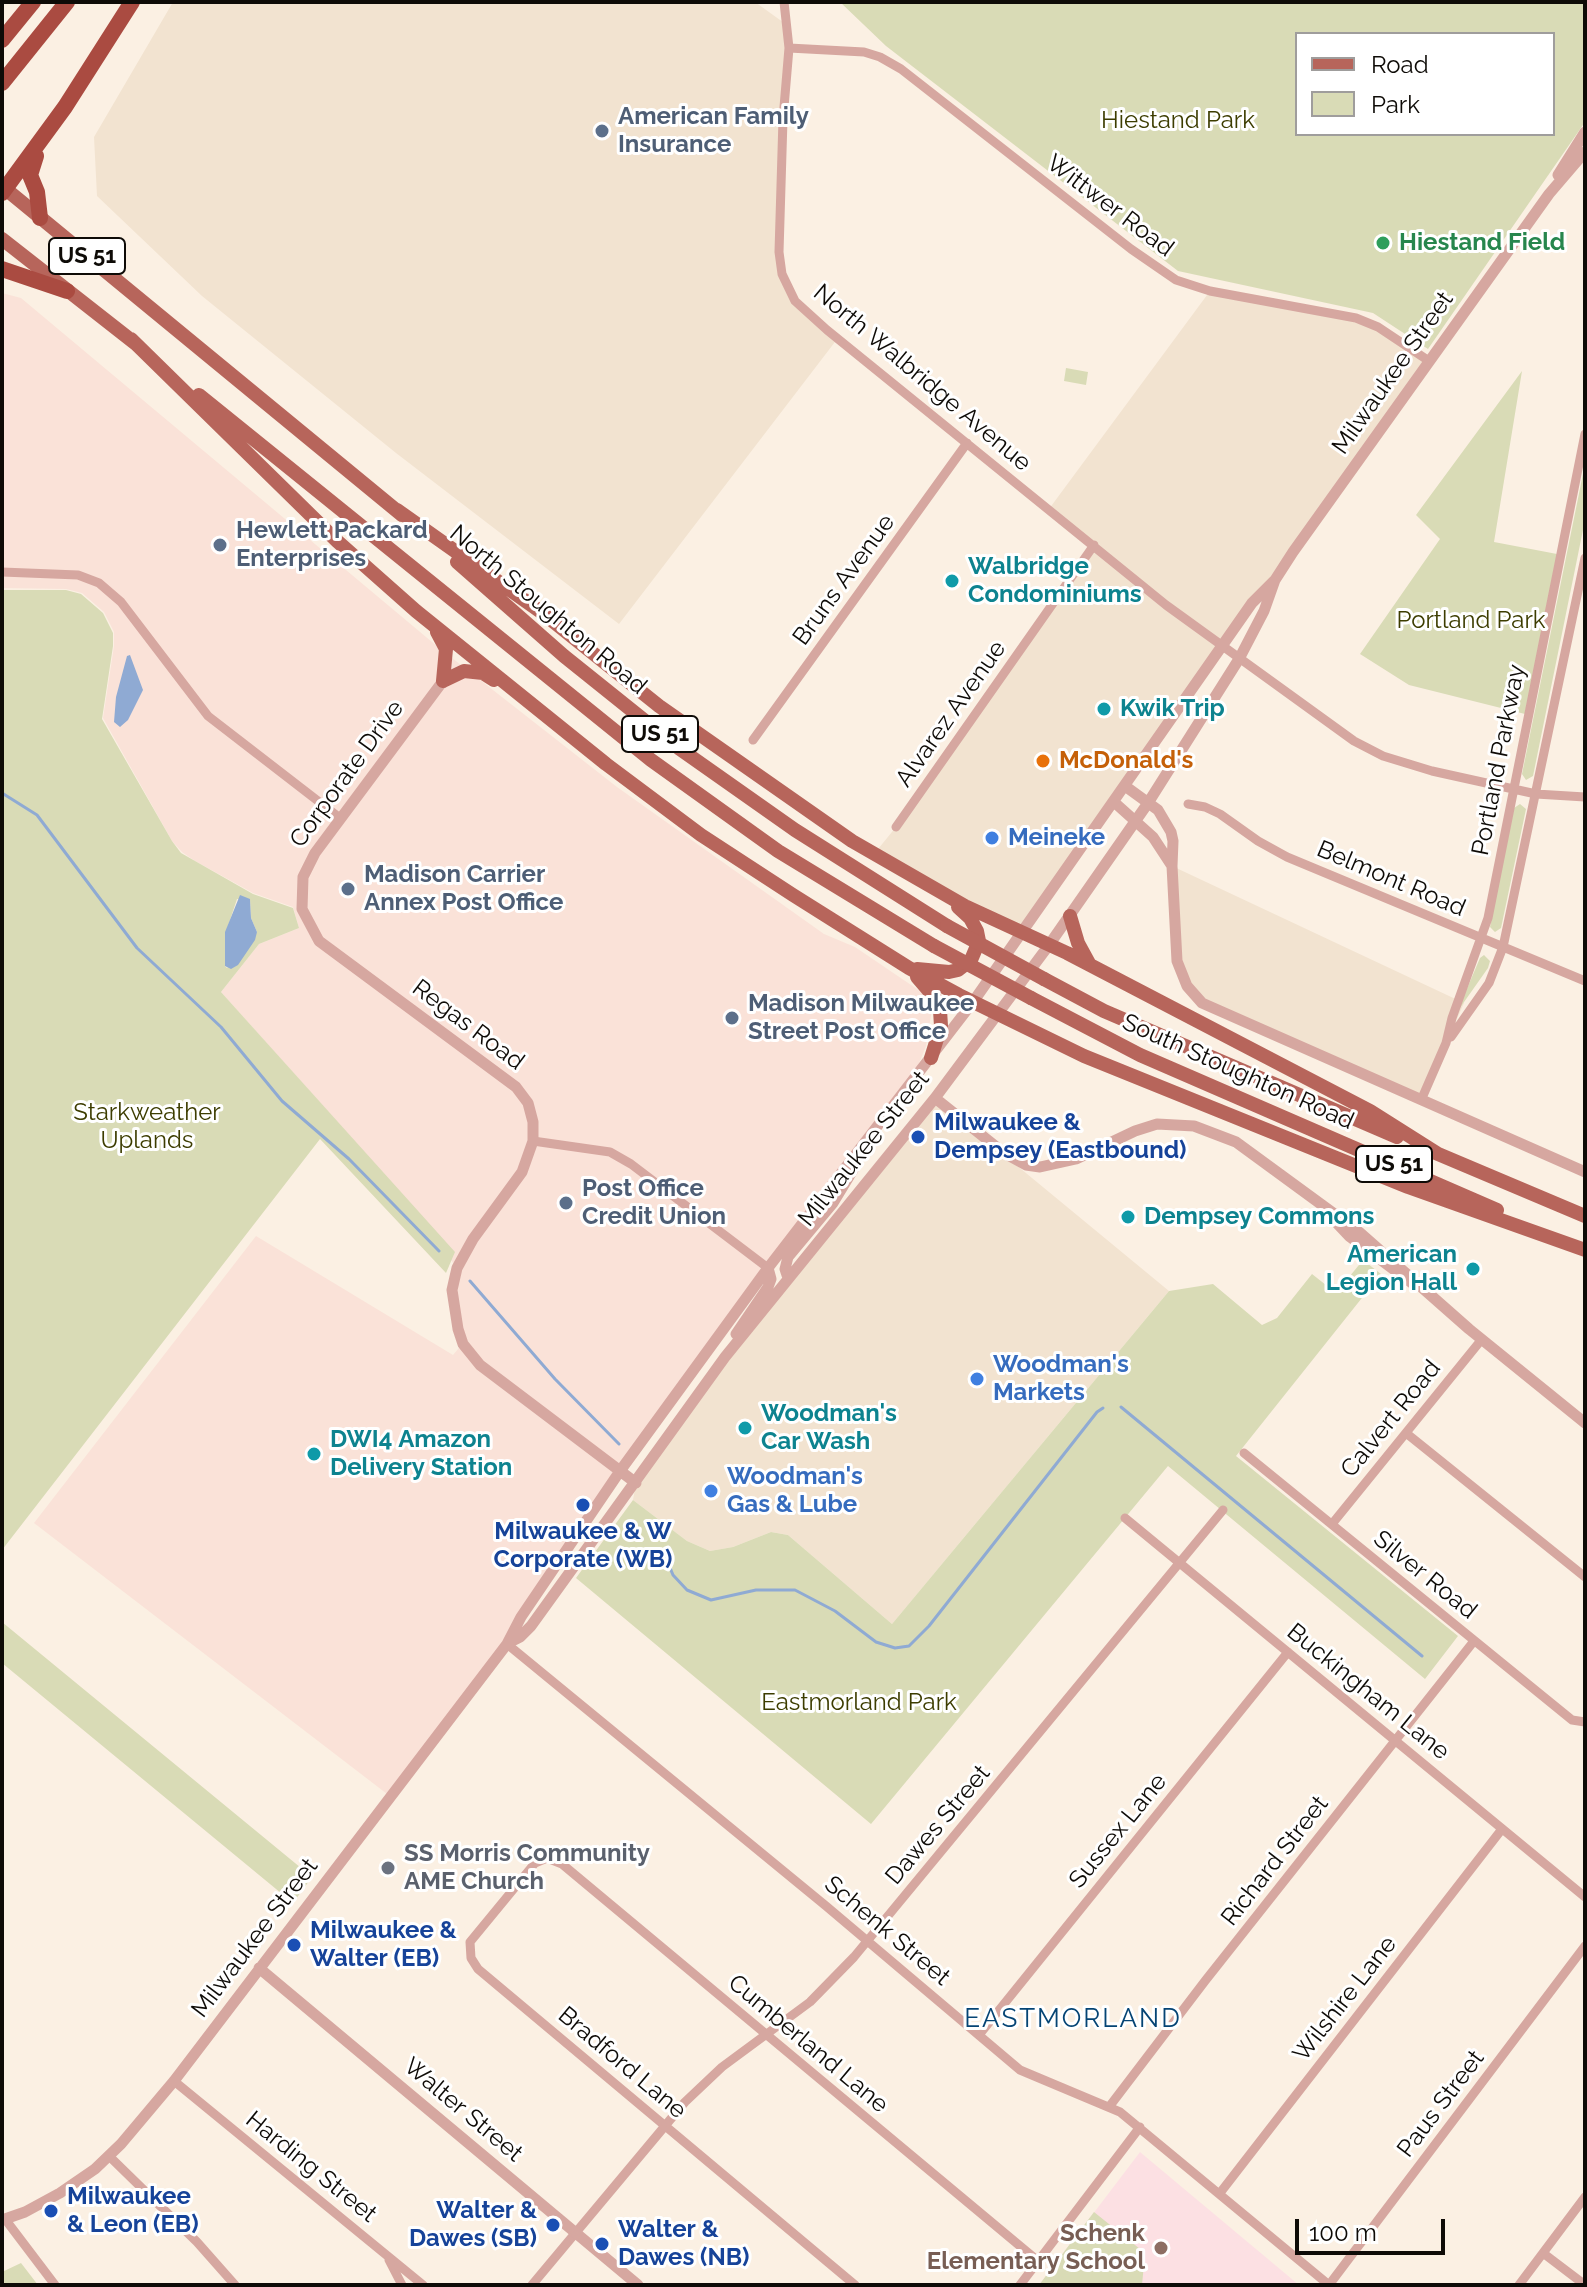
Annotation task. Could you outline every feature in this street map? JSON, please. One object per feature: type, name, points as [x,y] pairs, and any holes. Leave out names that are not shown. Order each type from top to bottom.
[{"type":"highway","points":[[2,40],[33,2]]},
{"type":"highway","points":[[2,83],[67,2]]},
{"type":"highway","points":[[3,190],[42,140],[132,2]]},
{"type":"highway","points":[[40,218],[37,192],[30,175],[42,140]]},
{"type":"highway","points":[[2,269],[67,291]]},
{"type":"main road","name":"North Stoughton Road","points":[[3,190],[397,510],[564,656],[680,749],[795,830],[947,926],[1104,1011]]},
{"type":"main road","name":"US 51","points":[[2,239],[131,339]]},
{"type":"main road","points":[[131,339],[337,541],[416,611],[606,764],[701,835],[909,968],[1099,1062],[1408,1187],[1585,1249]]},
{"type":"main road","name":"South Stoughton Road","points":[[131,339],[651,760],[778,851],[934,946],[1093,1032],[1585,1249]]},
{"type":"main road","points":[[397,510],[544,614],[659,706],[852,841],[942,893],[1090,965],[1370,1111],[1438,1154]]},
{"type":"main road","points":[[416,611],[443,640],[447,659],[443,681]]},
{"type":"main road","points":[[443,681],[464,671],[474,671],[522,696]]},
{"type":"main road","points":[[909,968],[958,970],[971,960],[976,951],[979,941],[975,924],[942,893]]},
{"type":"main road","points":[[1070,916],[1078,943],[1090,965]]},
{"type":"main road","points":[[909,968],[935,998],[940,1010],[941,1026],[931,1058]]},
{"type":"main road","name":"South Stoughton Road","points":[[1104,1011],[1585,1216]]},
{"type":"street","name":"North Walbridge Avenue","points":[[784,2],[789,48],[779,252],[782,274],[795,301],[1221,646],[1354,741],[1383,756],[1432,771],[1536,794],[1585,797]]},
{"type":"street","name":"Wittwer Road","points":[[789,48],[864,52],[901,69],[1131,249],[1176,280],[1210,291],[1356,318],[1378,327],[1429,361]]},
{"type":"street","name":"Milwaukee Street","points":[[1549,194],[1585,132]]},
{"type":"street","name":"Milwaukee Street","points":[[4,2220],[60,2193],[109,2156],[174,2081],[507,1644],[521,1617],[620,1471],[768,1268],[973,1002],[1221,646],[1252,603],[1275,580],[1549,194],[1585,152]]},
{"type":"street","name":"Portland Parkway","points":[[1422,1098],[1446,1043],[1452,1018],[1482,939],[1585,434]]},
{"type":"street","name":"Bruns Avenue","points":[[753,740],[967,443]]},
{"type":"street","name":"Alvarez Avenue","points":[[896,827],[1094,545]]},
{"type":"street","name":"Portland Parkway","points":[[1446,1043],[1489,983],[1503,947],[1585,558]]},
{"type":"street","points":[[2,572],[78,575],[99,583],[121,602],[208,716],[340,818]]},
{"type":"street","name":"Milwaukee Street","points":[[507,1644],[531,1626],[719,1366],[935,1098],[1070,916],[1148,803],[1239,659],[1264,611],[1275,580]]},
{"type":"street","name":"Corporate Drive","points":[[302,900],[306,869],[340,818],[443,681]]},
{"type":"street","points":[[1125,786],[1158,810],[1171,832],[1177,961],[1187,986],[1202,1003],[1585,1172]]},
{"type":"street","points":[[1114,802],[1159,844],[1172,866]]},
{"type":"street","name":"Belmont Road","points":[[1188,804],[1220,814],[1279,853],[1585,981]]},
{"type":"street","name":"Regas Road","points":[[302,900],[307,921],[319,941],[516,1087],[531,1111],[533,1141]]},
{"type":"street","points":[[935,1098],[1011,1158],[1040,1167],[1076,1159],[1145,1127],[1166,1123],[1194,1126],[1224,1136],[1247,1148],[1321,1206],[1349,1236],[1392,1271],[1423,1289],[1585,1423]]},
{"type":"street","points":[[788,1278],[785,1269],[788,1257],[833,1203],[870,1138]]},
{"type":"street","points":[[636,1483],[480,1365],[463,1344],[458,1329],[452,1290],[457,1268],[473,1239],[522,1172],[533,1141],[610,1152],[631,1164],[768,1268],[771,1279],[768,1287],[742,1324],[719,1366]]},
{"type":"street","name":"Calvert Road","points":[[1332,1524],[1482,1339]]},
{"type":"street","points":[[1406,1433],[1585,1577]]},
{"type":"street","name":"Silver Road","points":[[1244,1453],[1572,1720],[1584,1722]]},
{"type":"street","name":"Dawes Street","points":[[532,2285],[685,2102],[722,2067],[810,2002],[867,1941],[1223,1510]]},
{"type":"street","name":"Buckingham Lane","points":[[1125,1518],[1585,1897]]},
{"type":"street","name":"Richard Street","points":[[1109,2107],[1474,1641]]},
{"type":"street","name":"Schenk Street","points":[[507,1644],[1020,2070],[1120,2112],[1329,2285]]},
{"type":"street","name":"Sussex Lane","points":[[979,2035],[1288,1652]]},
{"type":"street","name":"Wilshire Lane","points":[[1220,2193],[1502,1829]]},
{"type":"street","name":"Bradford Lane","points":[[552,1860],[541,1859],[535,1863],[470,1942],[471,1958],[478,1969],[855,2285]]},
{"type":"street","name":"Cumberland Lane","points":[[552,1860],[562,1864],[1038,2261]]},
{"type":"street","name":"Paus Street","points":[[1329,2285],[1585,1946]]},
{"type":"street","name":"Walter Street","points":[[259,1968],[638,2285]]},
{"type":"street","name":"Harding Street","points":[[174,2081],[423,2285]]},
{"type":"street","points":[[1020,2285],[1140,2127]]},
{"type":"street","points":[[109,2156],[171,2214],[235,2285]]},
{"type":"street","points":[[1519,2285],[1585,2197]]},
{"type":"street","points":[[4,2220],[55,2285]]},
{"type":"street","points":[[1543,2253],[1585,2285]]},
{"type":"street","points":[[385,2254],[402,2285]]},
{"type":"shaded area","points":[[173,2],[755,2],[787,25],[779,252],[796,301],[838,338],[619,624],[396,453],[202,296],[97,196],[94,137]]},
{"type":"shaded area","points":[[1210,291],[1356,318],[1429,361],[1022,933],[874,854],[1093,546],[1049,509]]},
{"type":"shaded area","points":[[2,293],[21,298],[438,647],[617,787],[824,934],[855,947],[933,1003],[926,1046],[910,1086],[813,1213],[391,1797],[34,1523],[256,1236],[453,1355],[463,1343],[458,1329],[457,1268],[401,1194],[221,992],[259,944],[299,928],[293,907],[253,893],[195,861],[172,841],[103,718],[114,646],[114,632],[104,612],[82,593],[66,589],[2,588]]},
{"type":"shaded area","points":[[1172,866],[1464,1003],[1422,1098],[1202,1003],[1179,971]]},
{"type":"shaded area","points":[[935,1098],[1169,1291],[892,1624],[788,1535],[771,1532],[733,1547],[710,1551],[687,1541],[633,1500],[636,1483],[788,1278]]},
{"type":"shaded area","name":"Schenk Elementary School","points":[[1140,2152],[1299,2285],[1039,2285]]},
{"type":"green space","name":"Hiestand Park","points":[[840,2],[1585,2],[1585,122],[1428,349],[1373,313],[1178,271],[886,46]]},
{"type":"green space","points":[[1066,368],[1088,372],[1086,385],[1064,381]]},
{"type":"green space","name":"Portland Park","points":[[1522,371],[1494,542],[1557,554],[1525,714],[1409,685],[1360,654],[1440,539],[1416,515]]},
{"type":"green space","points":[[1585,464],[1585,520],[1533,776],[1526,780],[1522,774]]},
{"type":"green space","name":"Starkweather Uplands","points":[[2,590],[66,590],[81,594],[103,613],[113,633],[102,719],[172,841],[181,853],[253,894],[293,908],[299,928],[259,944],[221,992],[455,1252],[446,1273],[320,1139],[2,1550]],"holes":[[[237,899],[250,899],[251,918],[257,932],[227,968],[226,932]]]},
{"type":"green space","points":[[1520,804],[1526,809],[1501,928],[1495,932],[1490,927],[1514,808]]},
{"type":"green space","points":[[1484,955],[1490,961],[1488,968],[1457,1012],[1480,958]]},
{"type":"green space","name":"Eastmorland Park","points":[[1363,1260],[1381,1274],[1236,1456],[1458,1636],[1425,1679],[1168,1466],[871,1824],[576,1578],[633,1500],[687,1541],[710,1551],[733,1547],[771,1532],[788,1535],[892,1624],[1169,1291],[1213,1284],[1262,1325],[1277,1318],[1312,1274],[1336,1293]]},
{"type":"green space","points":[[2,1622],[312,1877],[293,1903],[2,1663]]},
{"type":"green space","points":[[1094,2212],[1145,2253],[1142,2285],[1039,2285]]},
{"type":"green space","points":[[21,2263],[38,2285],[2,2285],[2,2272]]},
{"type":"water","points":[[130,655],[143,690],[128,720],[120,727],[114,722],[116,697],[127,656]]},
{"type":"water","points":[[240,895],[250,899],[251,918],[257,932],[238,965],[231,969],[225,966],[225,932]]},
{"type":"waterway","points":[[2,793],[37,815],[137,948],[221,1027],[282,1101],[349,1159],[439,1251]]},
{"type":"waterway","points":[[470,1281],[555,1379],[619,1444]]},
{"type":"waterway","points":[[1121,1407],[1422,1656]]},
{"type":"waterway","points":[[666,1551],[673,1575],[687,1590],[711,1600],[756,1590],[795,1590],[835,1611],[876,1642],[895,1648],[909,1646],[929,1626],[1103,1408]]},
{"type":"place","name":"American Family Insurance","points":[[602,131]]},
{"type":"place","name":"Hiestand Field","points":[[1383,243]]},
{"type":"place","name":"Hewlett Packard Enterprises","points":[[220,545]]},
{"type":"place","name":"Walbridge Condominiums","points":[[952,581]]},
{"type":"place","name":"Kwik Trip","points":[[1104,709]]},
{"type":"place","name":"McDonald's","points":[[1043,761]]},
{"type":"place","name":"Meineke","points":[[992,838]]},
{"type":"place","name":"Madison Carrier Annex Post Office","points":[[348,889]]},
{"type":"place","name":"Madison Milwaukee Street Post Office","points":[[732,1018]]},
{"type":"place","name":"Milwaukee & Dempsey (Eastbound)","points":[[918,1137]]},
{"type":"place","name":"Post Office Credit Union","points":[[566,1203]]},
{"type":"place","name":"Dempsey Commons","points":[[1128,1217]]},
{"type":"place","name":"American Legion Hall","points":[[1473,1269]]},
{"type":"place","name":"Woodman's Markets","points":[[977,1379]]},
{"type":"place","name":"Woodman's Car Wash","points":[[745,1428]]},
{"type":"place","name":"DWI4 Amazon Delivery Station","points":[[314,1454]]},
{"type":"place","name":"Woodman's Gas & Lube","points":[[711,1491]]},
{"type":"place","name":"Milwaukee & W Corporate (WB)","points":[[583,1505]]},
{"type":"place","name":"SS Morris Community AME Church","points":[[388,1868]]},
{"type":"place","name":"Milwaukee & Walter (EB)","points":[[294,1945]]},
{"type":"place","name":"Milwaukee & Leon (EB)","points":[[51,2211]]},
{"type":"place","name":"Walter & Dawes (SB)","points":[[553,2225]]},
{"type":"place","name":"Walter & Dawes (NB)","points":[[602,2244]]},
{"type":"place","name":"Schenk Elementary School","points":[[1161,2248]]},
{"type":"district","name":"EASTMORLAND","points":[[1073,2019]]}]
